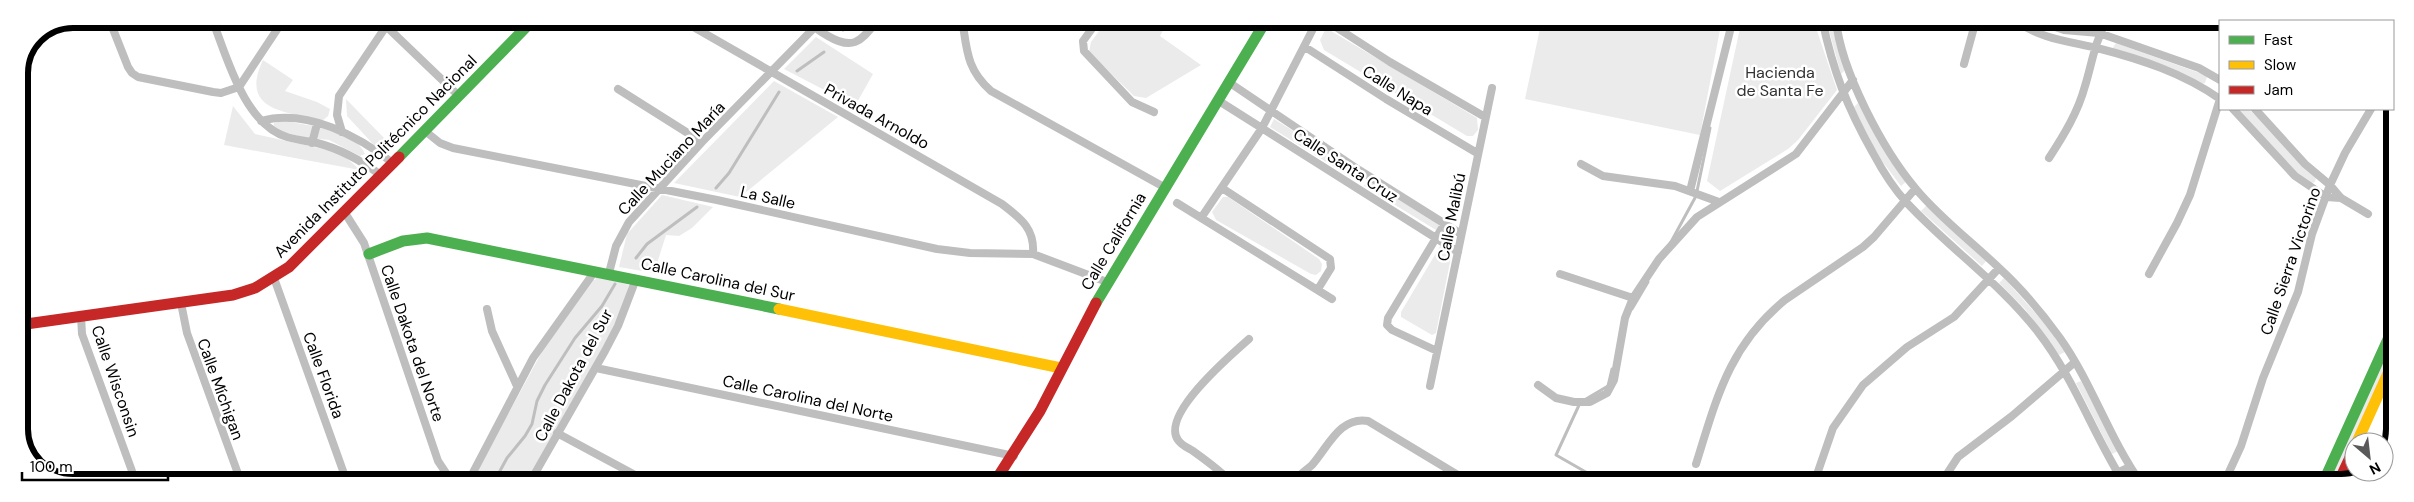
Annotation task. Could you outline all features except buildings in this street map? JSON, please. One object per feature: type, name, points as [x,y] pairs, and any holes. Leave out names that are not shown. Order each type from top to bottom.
[{"type":"main road","name":"Calle California","points":[[1001,474],[1014,456],[1045,404],[1061,368],[1107,282],[1164,187],[1230,84],[1261,28]]},
{"type":"main road","name":"Avenida Instituto Politécnico Nacional","points":[[28,323],[181,303],[233,294],[255,288],[274,278],[289,267],[345,213],[523,30]]},
{"type":"main road","name":"Calle Carolina del Sur","points":[[369,254],[403,241],[427,238],[609,273],[1061,368]]},
{"type":"main road","points":[[2327,474],[2386,344]]},
{"type":"main road","points":[[2362,432],[2386,378]]},
{"type":"street","points":[[113,28],[132,73],[146,79],[221,93],[240,87],[278,28]]},
{"type":"street","points":[[216,28],[250,108],[272,131],[286,137],[312,142],[351,156],[382,176]]},
{"type":"street","points":[[342,132],[337,109],[343,88],[385,28]]},
{"type":"street","points":[[388,28],[459,96]]},
{"type":"street","name":"Privada Arnoldo","points":[[695,28],[1002,204],[1029,228],[1034,243],[1033,254]]},
{"type":"street","points":[[814,28],[841,44],[852,44],[863,38],[871,28]]},
{"type":"street","name":"Calle Muciano María","points":[[609,273],[616,246],[629,222],[702,142],[814,28]]},
{"type":"street","points":[[963,28],[968,61],[981,82],[990,91],[1164,187]]},
{"type":"street","points":[[1092,28],[1083,41],[1084,51],[1132,102],[1154,112]]},
{"type":"street","points":[[1201,218],[1262,128],[1314,28]]},
{"type":"street","points":[[1337,28],[1390,62],[1485,117]]},
{"type":"street","points":[[1690,191],[1731,28]]},
{"type":"street","points":[[1824,28],[1842,95],[1882,169],[1904,201],[1989,279],[2038,333],[2064,371],[2117,472]]},
{"type":"street","points":[[1838,28],[1853,80],[1866,109],[1893,156],[1916,189],[1999,268],[2044,317],[2076,362],[2135,474]]},
{"type":"street","points":[[1964,64],[1974,28]]},
{"type":"street","points":[[2027,28],[2051,39],[2094,48],[2160,67],[2196,82],[2219,98]]},
{"type":"street","points":[[2058,28],[2099,33],[2199,68],[2219,79]]},
{"type":"street","points":[[2048,158],[2063,136],[2080,104],[2094,48],[2102,28]]},
{"type":"street","name":"Calle Napa","points":[[1305,48],[1477,154]]},
{"type":"street","points":[[1538,385],[1556,398],[1574,402],[1590,402],[1607,393],[1614,380],[1626,318],[1633,298],[1658,259],[1697,217],[1796,154],[1853,80]]},
{"type":"street","name":"Calle Santa Cruz","points":[[1230,84],[1358,170],[1461,234]]},
{"type":"street","name":"Calle Malibú","points":[[1430,386],[1492,88]]},
{"type":"street","points":[[618,89],[702,142]]},
{"type":"street","name":"Calle Santa Cruz","points":[[1219,101],[1458,252]]},
{"type":"street","points":[[2148,274],[2177,223],[2190,195],[2219,102]]},
{"type":"street","points":[[2234,110],[2295,176],[2326,197],[2341,198]]},
{"type":"street","points":[[2257,110],[2305,164],[2330,185],[2341,198],[2368,214]]},
{"type":"street","name":"Calle Sierra Victorino","points":[[2228,474],[2241,446],[2263,378],[2298,292],[2312,234],[2330,185],[2370,110]]},
{"type":"street","points":[[261,121],[275,117],[290,117],[342,132],[368,145],[394,164]]},
{"type":"street","points":[[312,142],[317,124]]},
{"type":"street","name":"La Salle","points":[[425,131],[440,144],[453,148],[658,189],[937,249],[970,253],[1033,254],[1107,282]]},
{"type":"street","points":[[1581,164],[1603,176],[1674,186],[1719,202]]},
{"type":"street","points":[[1349,184],[1358,170]]},
{"type":"street","points":[[1222,188],[1330,259],[1331,268],[1318,289]]},
{"type":"street","points":[[1696,464],[1722,383],[1745,341],[1785,300],[1847,259],[1874,237],[1916,189]]},
{"type":"street","points":[[1177,204],[1332,299]]},
{"type":"street","name":"Calle Dakota del Norte","points":[[345,213],[369,254],[438,461],[447,474]]},
{"type":"street","name":"Calle Malibú","points":[[1437,351],[1392,330],[1387,325],[1388,318],[1445,223]]},
{"type":"street","points":[[1817,474],[1833,428],[1863,385],[1907,347],[1938,329],[1954,317],[1999,268]]},
{"type":"street","name":"Calle Dakota del Sur","points":[[472,474],[517,386],[549,334],[595,271]]},
{"type":"street","points":[[1560,274],[1633,298]]},
{"type":"street","name":"Calle Florida","points":[[274,278],[344,474]]},
{"type":"street","name":"Calle Dakota del Sur","points":[[534,474],[618,326],[636,279]]},
{"type":"street","name":"Calle Míchigan","points":[[181,303],[186,333],[237,474]]},
{"type":"street","points":[[486,310],[492,331],[517,386]]},
{"type":"street","name":"Calle Wisconsin","points":[[81,316],[82,334],[133,474]]},
{"type":"street","points":[[1222,474],[1181,444],[1175,435],[1175,428],[1185,406],[1201,385],[1249,338]]},
{"type":"street","points":[[1947,474],[1958,457],[2012,416],[2076,362]]},
{"type":"street","name":"Calle Carolina del Norte","points":[[596,368],[1014,456]]},
{"type":"street","points":[[1300,474],[1311,465],[1341,428],[1348,423],[1363,420],[1368,421],[1456,474]]},
{"type":"street","points":[[557,433],[635,474]]},
{"type":"street","points":[[2113,474],[2130,467]]},
{"type":"green space","points":[[1101,28],[1164,28],[1160,36],[1201,65],[1146,98],[1134,96],[1089,52],[1091,42]]},
{"type":"green space","points":[[1326,28],[1477,118],[1478,130],[1473,136],[1467,136],[1324,50],[1320,40]]},
{"type":"green space","points":[[1540,28],[1720,28],[1700,135],[1525,99]]},
{"type":"green space","name":"Hacienda de Santa Fe","points":[[1740,28],[1816,28],[1837,90],[1798,140],[1788,149],[1720,191],[1707,181]]},
{"type":"green space","points":[[1828,28],[1834,28],[1846,69],[1841,74]]},
{"type":"green space","points":[[816,37],[873,74],[855,106],[784,69]]},
{"type":"green space","points":[[2116,43],[2205,75],[2207,77],[2205,83],[2202,84],[2112,49]]},
{"type":"green space","points":[[263,60],[293,80],[285,91],[317,102],[330,109],[328,116],[322,121],[281,111],[261,99],[257,90],[257,77]]},
{"type":"green space","points":[[774,81],[838,117],[740,197],[674,183]]},
{"type":"green space","points":[[346,99],[387,141],[380,149],[347,116]]},
{"type":"green space","points":[[1859,102],[1907,181],[1901,186],[1882,161],[1853,108]]},
{"type":"green space","points":[[233,106],[255,134],[341,153],[360,170],[224,145]]},
{"type":"green space","points":[[2238,110],[2250,110],[2316,177],[2315,182],[2309,184],[2297,174]]},
{"type":"green space","points":[[1274,119],[1345,163],[1341,171],[1270,127]]},
{"type":"green space","points":[[284,121],[341,134],[352,139],[365,154],[360,156],[329,140],[302,137],[273,129],[274,123]]},
{"type":"green space","points":[[1369,177],[1453,232],[1449,235],[1441,233],[1364,186]]},
{"type":"green space","points":[[662,195],[713,207],[692,228],[679,236],[666,235],[654,273],[619,267],[627,234]]},
{"type":"green space","points":[[1223,197],[1228,197],[1319,259],[1322,264],[1321,271],[1316,275],[1311,274],[1216,220],[1212,212]]},
{"type":"green space","points":[[1928,204],[1987,260],[1982,266],[1921,211]]},
{"type":"green space","points":[[1442,243],[1452,252],[1436,333],[1432,335],[1401,317],[1401,312]]},
{"type":"green space","points":[[597,276],[629,285],[621,316],[598,360],[530,474],[476,474],[549,339],[590,280],[595,280]]},
{"type":"green space","points":[[2004,278],[2046,325],[2065,352],[2059,355],[2025,309],[1999,283]]},
{"type":"green space","points":[[2386,354],[2386,369],[2358,432],[2351,432]]},
{"type":"green space","points":[[2081,381],[2118,451],[2112,454],[2076,383]]},
{"type":"green space","points":[[2344,447],[2344,463],[2339,474],[2332,474]]},
{"type":"waterway","points":[[797,71],[824,52]]},
{"type":"waterway","points":[[716,188],[729,173],[779,92]]},
{"type":"waterway","points":[[1671,242],[1696,196],[1710,128]]},
{"type":"waterway","points":[[636,258],[647,244],[697,207]]},
{"type":"waterway","points":[[1632,309],[1648,282]]},
{"type":"waterway","points":[[498,474],[507,458],[532,424],[537,401],[545,385],[575,338],[602,306],[615,284]]},
{"type":"waterway","points":[[1586,399],[1608,386],[1612,369]]},
{"type":"waterway","points":[[1580,403],[1556,455],[1589,474]]},
{"type":"traffic: fast","points":[[399,157],[525,28]]},
{"type":"traffic: fast","points":[[1096,303],[1262,28]]},
{"type":"traffic: fast","points":[[369,254],[403,241],[427,238],[779,309]]},
{"type":"traffic: fast","points":[[2327,474],[2386,344]]},
{"type":"traffic: slow","points":[[779,309],[1061,368]]},
{"type":"traffic: slow","points":[[2362,432],[2386,378]]},
{"type":"traffic: jam","points":[[28,324],[233,295],[255,288],[289,267],[399,157]]},
{"type":"traffic: jam","points":[[1000,474],[1040,411],[1096,303]]},
{"type":"traffic: jam","points":[[2342,474],[2344,470]]}]
